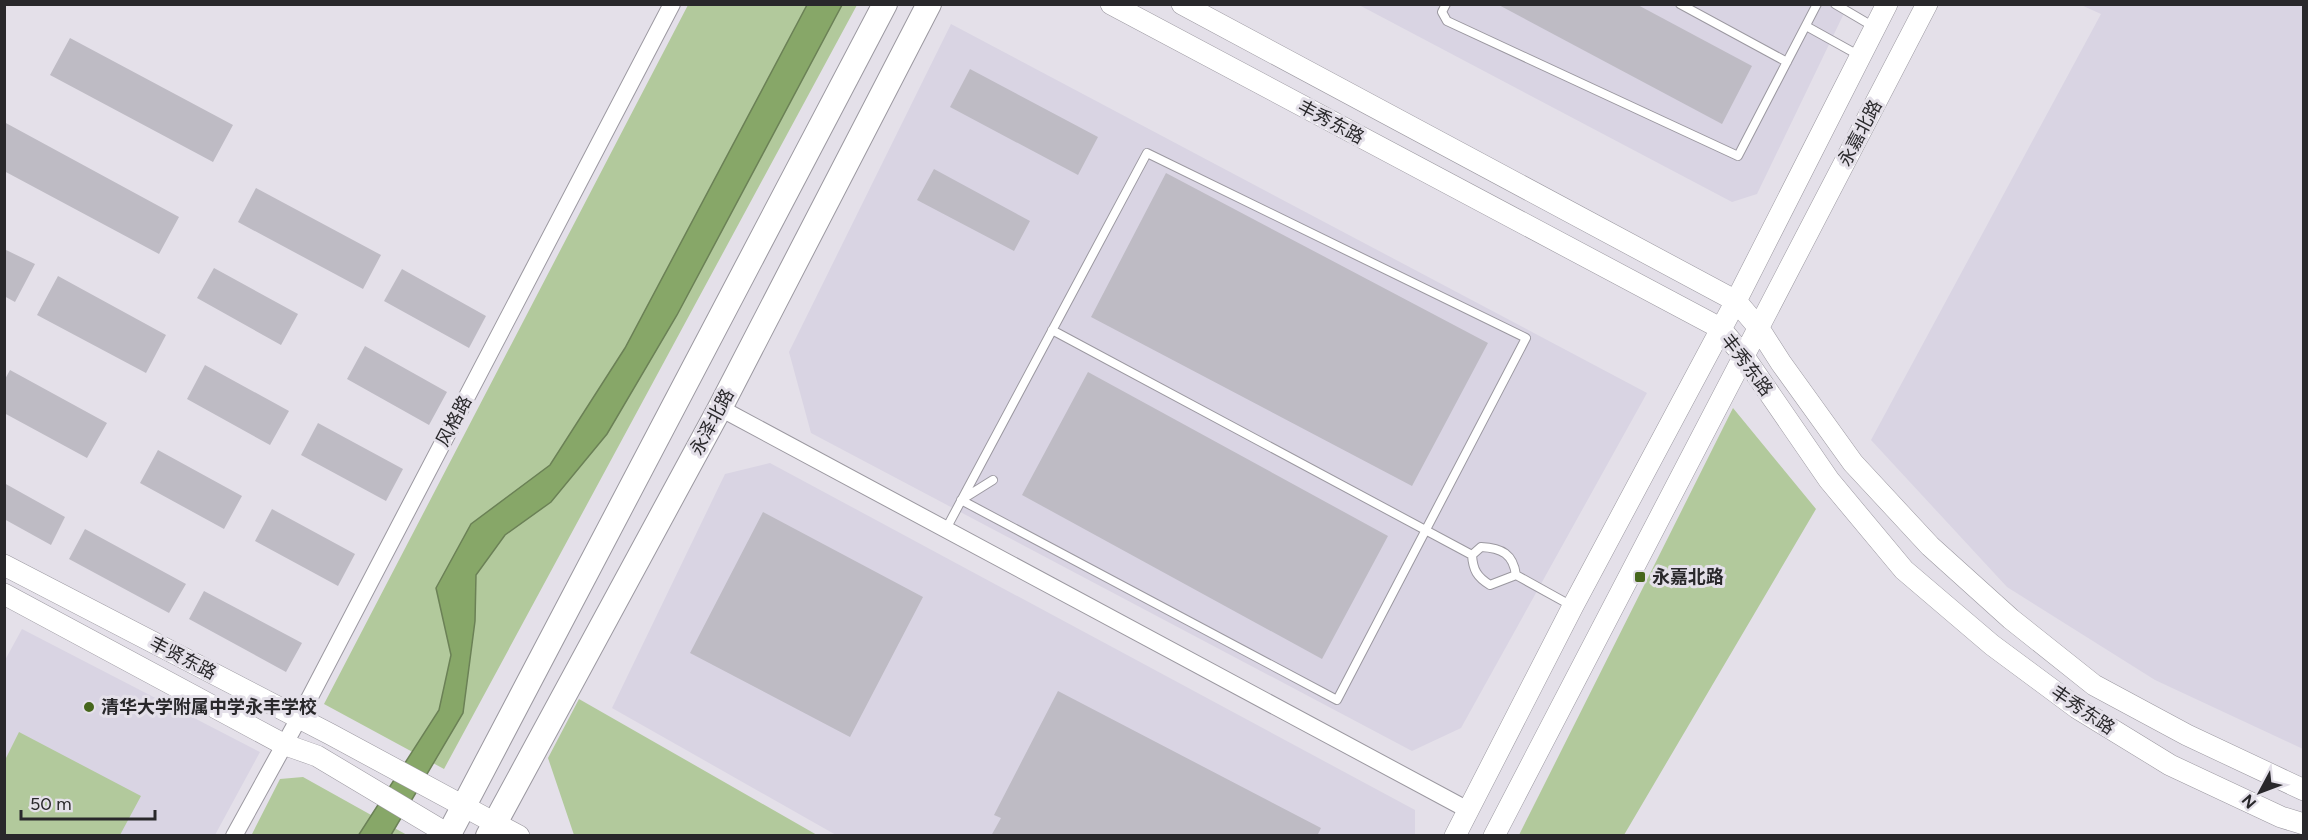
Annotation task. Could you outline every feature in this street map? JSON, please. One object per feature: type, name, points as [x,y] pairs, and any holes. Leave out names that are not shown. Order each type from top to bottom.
[{"type":"main road","points":[[449,835],[463,804],[885,4]]},
{"type":"main road","name":"永泽北路","points":[[492,829],[720,408],[929,4]]},
{"type":"street","name":"风格路","points":[[234,836],[299,718],[672,4]]},
{"type":"street","name":"丰秀东路","points":[[1111,4],[1720,328],[1743,355],[1829,480],[1904,570],[1992,645],[2077,708],[2170,765],[2281,817],[2304,824]]},
{"type":"street","name":"丰秀东路","points":[[1182,4],[1736,301],[1758,327],[1853,463],[1930,546],[2011,619],[2094,684],[2187,735],[2304,790]]},
{"type":"street","name":"永嘉北路","points":[[1455,836],[1573,606],[1736,301],[1887,4]]},
{"type":"street","name":"永嘉北路","points":[[1494,836],[1927,4]]},
{"type":"street","points":[[720,408],[1468,810]]},
{"type":"street","name":"丰贤东路","points":[[4,565],[463,804],[492,829],[519,836]]},
{"type":"street","name":"丰贤东路","points":[[4,594],[284,744],[317,756],[449,835]]},
{"type":"lane","points":[[1446,4],[1442,12],[1447,21],[1738,156],[1817,4]]},
{"type":"lane","points":[[1680,4],[1787,62]]},
{"type":"lane","points":[[1835,4],[1875,28]]},
{"type":"lane","points":[[1806,26],[1860,56]]},
{"type":"lane","points":[[946,529],[961,500],[1147,153],[1526,338],[1337,700],[961,500]]},
{"type":"lane","points":[[1052,330],[1472,555]]},
{"type":"lane","points":[[961,500],[993,480]]},
{"type":"lane","points":[[1472,555],[1481,547],[1496,548],[1514,563],[1516,575]]},
{"type":"lane","points":[[1472,555],[1473,568],[1480,579],[1490,585],[1516,575],[1573,606]]},
{"type":"shaded area","points":[[688,5],[857,5],[444,769],[324,704]]},
{"type":"shaded area","points":[[807,5],[842,5],[677,315],[607,434],[551,502],[505,535],[476,575],[475,621],[463,713],[391,835],[358,836],[439,710],[451,655],[436,588],[471,524],[550,465],[625,348]]},
{"type":"shaded area","points":[[1359,5],[1848,5],[1757,194],[1732,202]]},
{"type":"shaded area","points":[[2081,5],[2303,5],[2303,749],[2155,680],[2007,587],[1871,440],[2101,14]]},
{"type":"shaded area","points":[[951,24],[1647,393],[1461,728],[1412,751],[811,433],[789,352]]},
{"type":"shaded area","points":[[1733,408],[1816,509],[1624,835],[1519,835]]},
{"type":"shaded area","points":[[770,463],[1415,810],[1415,835],[836,835],[612,708],[725,474]]},
{"type":"shaded area","name":"清华大学附属中学永丰学校","points":[[22,629],[260,752],[215,835],[5,835],[4,662]]},
{"type":"shaded area","points":[[579,699],[817,835],[574,835],[548,758]]},
{"type":"shaded area","points":[[19,732],[141,796],[120,835],[5,835],[5,760]]},
{"type":"shaded area","points":[[303,777],[407,835],[251,836],[280,779]]},
{"type":"building","points":[[1497,4],[1636,4],[1752,66],[1722,124]]},
{"type":"building","points":[[70,38],[233,125],[213,162],[50,75]]},
{"type":"building","points":[[970,69],[1098,137],[1078,175],[950,107]]},
{"type":"building","points":[[4,122],[179,217],[159,254],[4,171]]},
{"type":"building","points":[[934,169],[1030,221],[1014,251],[917,200]]},
{"type":"building","points":[[1166,173],[1488,343],[1412,486],[1091,317]]},
{"type":"building","points":[[256,188],[381,255],[363,289],[238,222]]},
{"type":"building","points":[[4,249],[35,264],[15,302],[4,296]]},
{"type":"building","points":[[214,268],[298,314],[281,345],[197,298]]},
{"type":"building","points":[[402,269],[486,316],[469,348],[384,301]]},
{"type":"building","points":[[58,276],[166,335],[146,373],[37,315]]},
{"type":"building","points":[[365,346],[447,392],[429,425],[347,379]]},
{"type":"building","points":[[205,365],[289,411],[270,445],[187,399]]},
{"type":"building","points":[[10,370],[107,423],[87,458],[4,413],[4,381]]},
{"type":"building","points":[[1088,372],[1388,536],[1322,659],[1022,495]]},
{"type":"building","points":[[318,423],[403,469],[386,501],[301,455]]},
{"type":"building","points":[[158,450],[242,496],[224,529],[140,483]]},
{"type":"building","points":[[4,483],[65,517],[51,545],[4,519]]},
{"type":"building","points":[[272,509],[355,554],[338,586],[255,541]]},
{"type":"building","points":[[763,512],[923,597],[850,737],[690,653]]},
{"type":"building","points":[[85,529],[186,584],[169,613],[69,559]]},
{"type":"building","points":[[204,591],[302,643],[286,672],[189,619]]},
{"type":"building","points":[[1058,691],[1321,828],[1317,836],[991,836],[1001,818],[994,815]]},
{"type":"place","name":"永嘉北路","points":[[1640,577]]},
{"type":"place","name":"清华大学附属中学永丰学校","points":[[89,707]]}]
